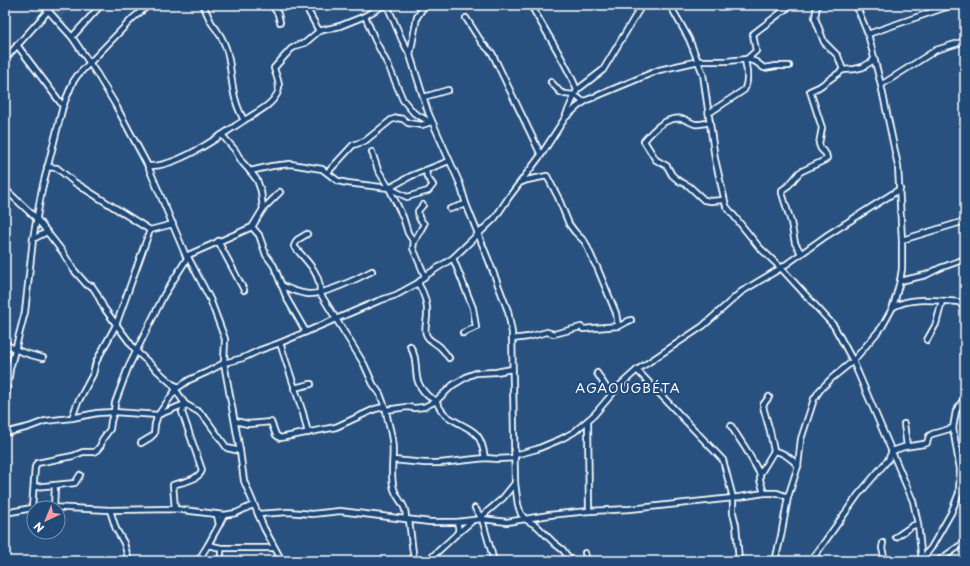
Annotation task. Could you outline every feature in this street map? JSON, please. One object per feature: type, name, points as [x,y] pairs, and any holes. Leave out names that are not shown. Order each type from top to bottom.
[{"type":"street","points":[[43,5],[72,37],[115,104],[148,166],[187,256],[210,300],[225,339],[224,363],[244,481],[274,548],[282,561]]},
{"type":"street","points":[[72,37],[101,5]]},
{"type":"street","points":[[5,404],[14,350],[25,312],[33,239],[42,189],[63,106],[77,76],[133,18],[149,5]]},
{"type":"street","points":[[203,5],[212,24],[219,32],[225,44],[230,62],[230,74],[235,102],[237,109],[244,120]]},
{"type":"street","points":[[272,5],[278,14],[280,22]]},
{"type":"street","points":[[305,5],[319,31]]},
{"type":"street","points":[[148,166],[156,167],[167,163],[222,136],[265,106],[275,97],[279,85],[274,69],[291,49],[307,42],[319,31],[340,26],[365,16],[384,5]]},
{"type":"street","points":[[387,5],[410,55],[431,122],[460,184],[466,204],[508,311],[512,339],[515,483],[518,505],[521,514],[525,519],[542,531],[563,550],[571,561]]},
{"type":"street","points":[[410,55],[417,18],[425,5]]},
{"type":"street","points":[[531,5],[545,31],[560,53],[577,90]]},
{"type":"street","points":[[141,443],[152,437],[158,415],[177,388],[189,380],[224,363],[243,358],[378,301],[396,295],[418,283],[425,276],[453,258],[495,218],[541,155],[565,118],[577,90],[603,70],[642,5]]},
{"type":"street","points":[[670,5],[689,39],[703,74],[715,159],[724,200],[731,213],[759,247],[781,268],[834,326],[853,361],[913,501],[918,524],[922,560]]},
{"type":"street","points":[[746,59],[756,51],[753,34],[791,5]]},
{"type":"street","points":[[817,5],[815,18],[824,42],[838,56],[843,70]]},
{"type":"street","points":[[776,561],[788,497],[798,466],[801,439],[814,398],[832,378],[853,361],[882,327],[893,307],[902,269],[898,166],[881,85],[868,34],[856,5]]},
{"type":"street","points":[[868,34],[952,5]]},
{"type":"street","points":[[5,59],[48,11]]},
{"type":"street","points":[[365,16],[403,100],[414,114],[431,122]]},
{"type":"street","points":[[466,18],[482,43],[492,53],[541,155]]},
{"type":"street","points":[[881,85],[936,50],[965,41]]},
{"type":"street","points":[[17,45],[63,106]]},
{"type":"street","points":[[708,113],[744,90],[746,87],[747,76],[746,59]]},
{"type":"street","points":[[565,118],[584,102],[603,92],[659,70],[699,61],[746,59],[752,60],[764,68],[789,66]]},
{"type":"street","points":[[801,252],[792,235],[791,222],[782,190],[789,185],[800,172],[827,158],[826,154],[821,149],[820,144],[822,128],[810,91],[843,70],[864,67],[874,60]]},
{"type":"street","points":[[551,82],[560,92],[574,95],[584,102]]},
{"type":"street","points":[[424,97],[448,90]]},
{"type":"street","points":[[328,172],[353,145],[365,141],[391,120],[397,118],[403,119],[408,123],[422,125],[431,122]]},
{"type":"street","points":[[710,122],[696,124],[684,119],[670,121],[653,130],[644,141],[651,155],[656,160],[667,166],[672,175],[679,181],[689,186],[704,200],[724,200]]},
{"type":"street","points":[[222,136],[235,150],[242,162],[257,180],[263,209]]},
{"type":"street","points":[[372,152],[378,170],[389,188],[403,217],[408,233],[414,242]]},
{"type":"street","points":[[389,188],[410,176],[449,161]]},
{"type":"street","points":[[250,171],[290,164],[317,168],[328,172],[338,181],[389,188],[408,197],[428,191],[433,185],[427,177],[426,170]]},
{"type":"street","points":[[47,167],[57,168],[74,182],[150,230],[173,224]]},
{"type":"street","points":[[520,183],[546,176],[558,197],[569,224],[574,232],[585,242],[594,262],[598,267],[616,313],[618,326]]},
{"type":"street","points":[[5,189],[37,219],[62,251],[73,268],[87,285],[92,286],[104,308],[136,351],[177,388],[185,404],[199,412],[206,419],[228,448],[240,451]]},
{"type":"street","points":[[393,460],[425,464],[469,461],[485,458],[498,459],[515,456],[561,439],[574,432],[588,421],[622,383],[637,370],[703,326],[741,292],[781,268],[801,252],[900,189]]},
{"type":"street","points":[[33,500],[35,467],[38,464],[73,456],[83,452],[94,452],[101,445],[102,440],[110,429],[115,403],[128,368],[164,295],[187,256],[252,227],[263,209],[280,192]]},
{"type":"street","points":[[450,209],[466,204]]},
{"type":"street","points":[[423,205],[418,211],[419,218],[424,224],[412,248],[425,276]]},
{"type":"street","points":[[902,240],[965,221]]},
{"type":"street","points":[[252,227],[258,235],[266,255],[274,266],[281,285],[306,332]]},
{"type":"street","points":[[72,418],[77,404],[93,374],[96,362],[116,325],[150,230]]},
{"type":"street","points":[[33,239],[47,232]]},
{"type":"street","points":[[307,234],[297,240],[294,246],[315,271],[319,280],[320,293],[364,364],[373,384],[380,394],[385,408],[392,440],[392,472],[394,488],[405,507],[414,561]]},
{"type":"street","points":[[218,241],[244,290]]},
{"type":"street","points":[[453,258],[473,308],[475,317],[476,327],[463,333]]},
{"type":"street","points":[[900,281],[926,275],[965,259]]},
{"type":"street","points":[[281,285],[308,294],[320,293],[372,271]]},
{"type":"street","points":[[418,283],[423,292],[428,313],[425,331],[426,335],[442,349],[449,358]]},
{"type":"street","points":[[893,307],[902,302],[917,300],[960,302],[965,309]]},
{"type":"street","points":[[928,340],[936,324],[942,301]]},
{"type":"street","points":[[512,339],[547,332],[554,334],[581,327],[618,326],[624,325],[631,320]]},
{"type":"street","points":[[280,343],[308,433]]},
{"type":"street","points":[[5,344],[24,354],[43,358]]},
{"type":"street","points":[[410,346],[415,352],[417,379],[428,396],[436,401],[446,415],[464,426],[471,428],[483,444],[485,458]]},
{"type":"street","points":[[234,421],[248,424],[271,422],[276,436],[280,438],[308,433],[336,427],[375,409],[424,407],[436,401],[453,385],[468,376],[476,373],[496,372],[512,369]]},
{"type":"street","points":[[637,370],[723,460],[734,498],[733,513],[736,525],[739,561]]},
{"type":"street","points":[[597,373],[612,395]]},
{"type":"street","points":[[294,388],[311,384]]},
{"type":"street","points":[[760,474],[774,451],[763,405],[769,397]]},
{"type":"street","points":[[922,560],[931,548],[958,499],[960,481],[959,460],[953,428],[956,411],[965,397]]},
{"type":"street","points":[[103,413],[115,403]]},
{"type":"street","points":[[5,433],[29,428],[45,421],[103,413],[114,412],[158,415],[185,404]]},
{"type":"street","points":[[175,510],[173,485],[195,478],[200,475],[202,470],[182,412],[185,404]]},
{"type":"street","points":[[588,421],[589,511]]},
{"type":"street","points":[[904,424],[907,446]]},
{"type":"street","points":[[731,426],[760,474],[760,480],[764,493]]},
{"type":"street","points":[[811,561],[854,500],[888,460],[892,451],[907,446],[924,444],[932,434],[953,428]]},
{"type":"street","points":[[774,451],[787,456],[798,466]]},
{"type":"street","points":[[959,460],[965,458]]},
{"type":"street","points":[[888,460],[895,460]]},
{"type":"street","points":[[34,487],[75,483],[80,475]]},
{"type":"street","points":[[258,514],[288,512],[312,514],[340,511],[408,520],[470,522],[481,518],[503,498],[515,483]]},
{"type":"street","points":[[54,500],[55,485]]},
{"type":"street","points":[[481,518],[507,522],[549,515],[630,509],[734,498],[764,493],[777,493],[788,497]]},
{"type":"street","points":[[66,508],[175,510],[224,515],[236,513],[254,505]]},
{"type":"street","points":[[475,508],[481,518],[494,561]]},
{"type":"street","points":[[5,513],[26,509]]},
{"type":"street","points":[[110,510],[116,530],[124,543],[129,561]]},
{"type":"street","points":[[217,515],[219,526]]},
{"type":"street","points":[[198,561],[224,515]]},
{"type":"street","points":[[457,522],[458,534]]},
{"type":"street","points":[[428,561],[470,522]]},
{"type":"street","points":[[896,537],[912,526],[918,524]]},
{"type":"street","points":[[938,561],[965,542]]},
{"type":"street","points":[[883,543],[882,548],[885,561]]},
{"type":"street","points":[[208,545],[221,548],[274,548]]},
{"type":"street","points":[[221,548],[221,561]]},
{"type":"street","points":[[585,553],[587,561]]},
{"type":"shaded area","points":[[47,5],[75,5],[59,19]]},
{"type":"district","name":"AGAOUGBÉTA","points":[[628,388]]}]
